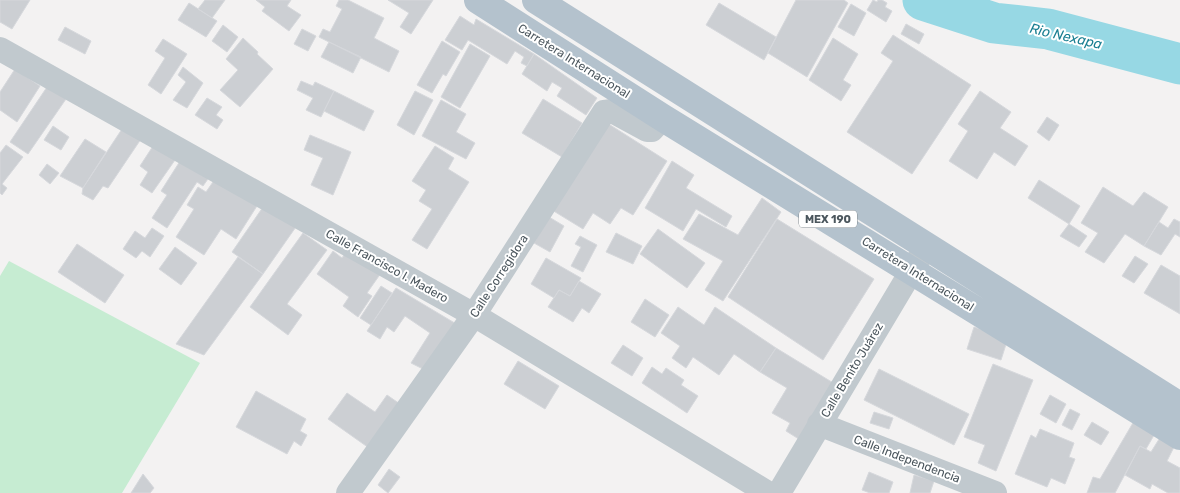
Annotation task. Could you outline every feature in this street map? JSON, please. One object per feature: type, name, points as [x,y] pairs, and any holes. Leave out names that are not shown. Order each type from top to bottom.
[{"type":"main road","name":"Carretera Internacional","points":[[478,0],[663,118],[1180,436]]},
{"type":"main road","name":"MEX 190","points":[[536,0],[1180,406]]},
{"type":"main road","points":[[738,163],[754,138]]},
{"type":"street","name":"Calle Francisco I. Madero","points":[[0,49],[474,315],[768,493]]},
{"type":"street","name":"Calle Corregidora","points":[[348,493],[474,315],[604,112],[612,111],[647,130],[652,130],[663,118]]},
{"type":"street","name":"Calle Benito Juárez","points":[[779,493],[926,246]]},
{"type":"street","name":"Calle Independencia","points":[[820,424],[995,493]]},
{"type":"green space","points":[[9,261],[200,363],[122,493],[0,493],[0,276]]},
{"type":"building","points":[[0,0],[30,0],[12,29],[0,22]]},
{"type":"building","points":[[205,0],[225,0],[212,18],[198,9]]},
{"type":"building","points":[[256,0],[291,0],[287,6],[301,15],[289,31],[262,11],[265,7]]},
{"type":"building","points":[[339,0],[348,0],[384,18],[374,38],[399,51],[389,72],[319,37],[323,29],[330,32],[342,9],[336,6]]},
{"type":"building","points":[[388,0],[433,0],[411,34],[400,27],[409,13]]},
{"type":"building","points":[[796,0],[844,0],[848,3],[807,77],[768,53]]},
{"type":"building","points":[[873,0],[877,2],[882,0],[887,3],[885,7],[892,11],[886,22],[867,10]]},
{"type":"building","points":[[189,3],[217,21],[206,37],[178,20]]},
{"type":"building","points":[[719,3],[776,37],[764,60],[706,25]]},
{"type":"building","points":[[851,4],[866,13],[854,36],[838,27]]},
{"type":"building","points":[[460,16],[474,25],[476,19],[534,54],[527,66],[521,63],[524,57],[515,51],[507,64],[468,40],[462,50],[445,40]]},
{"type":"building","points":[[906,24],[924,34],[919,44],[901,34]]},
{"type":"building","points":[[223,25],[238,37],[227,52],[212,41]]},
{"type":"building","points":[[65,27],[91,41],[85,54],[58,40]]},
{"type":"building","points":[[302,29],[316,36],[308,51],[294,44]]},
{"type":"building","points":[[893,35],[971,85],[912,174],[847,132],[893,61],[881,53]]},
{"type":"building","points":[[243,38],[273,69],[240,107],[220,90],[238,70],[226,59]]},
{"type":"building","points":[[833,38],[858,54],[843,80],[851,85],[841,101],[809,80]]},
{"type":"building","points":[[163,39],[187,54],[161,94],[148,85],[165,58],[155,51]]},
{"type":"building","points":[[442,41],[460,52],[446,76],[443,74],[432,93],[417,85]]},
{"type":"building","points":[[329,42],[361,57],[353,73],[321,57]]},
{"type":"building","points":[[470,44],[490,56],[460,108],[441,97]]},
{"type":"building","points":[[534,54],[597,98],[586,115],[557,96],[562,88],[552,82],[547,91],[522,74]]},
{"type":"building","points":[[183,67],[203,83],[187,108],[173,100],[186,82],[178,75]]},
{"type":"building","points":[[15,69],[40,86],[17,122],[0,110],[0,92]]},
{"type":"building","points":[[301,81],[313,86],[315,82],[334,91],[321,117],[306,110],[313,98],[297,90]]},
{"type":"building","points":[[47,87],[66,99],[28,154],[10,142]]},
{"type":"building","points":[[334,91],[374,111],[364,131],[324,111]]},
{"type":"building","points":[[415,91],[433,100],[414,135],[397,125]]},
{"type":"building","points":[[980,91],[1011,112],[1000,128],[1028,146],[1015,166],[994,152],[977,179],[949,161],[968,131],[958,124]]},
{"type":"building","points":[[207,98],[222,107],[216,115],[223,120],[217,129],[195,115]]},
{"type":"building","points":[[543,99],[582,123],[562,157],[522,133]]},
{"type":"building","points":[[441,100],[466,114],[456,132],[475,143],[466,159],[422,136]]},
{"type":"building","points":[[1047,117],[1059,125],[1049,141],[1037,132]]},
{"type":"building","points":[[607,123],[667,161],[633,215],[621,208],[610,224],[593,213],[583,229],[552,210]]},
{"type":"building","points":[[53,126],[69,137],[61,150],[44,140]]},
{"type":"building","points":[[122,129],[141,139],[108,188],[103,186],[93,200],[82,194],[83,188]]},
{"type":"building","points":[[310,135],[351,152],[333,195],[311,185],[323,158],[304,150]]},
{"type":"building","points":[[85,139],[106,152],[83,188],[60,176]]},
{"type":"building","points":[[6,145],[23,157],[2,184],[7,188],[2,195],[0,193],[0,153]]},
{"type":"building","points":[[153,146],[175,160],[152,193],[140,185],[148,172],[140,166]]},
{"type":"building","points":[[435,146],[454,158],[448,169],[469,182],[427,249],[412,240],[432,209],[419,201],[426,190],[412,181]]},
{"type":"building","points":[[182,158],[210,176],[203,186],[197,182],[167,228],[152,218],[167,195],[161,191]]},
{"type":"building","points":[[672,161],[694,175],[686,188],[732,216],[726,227],[696,209],[683,231],[645,208]]},
{"type":"building","points":[[47,164],[59,173],[50,184],[39,175]]},
{"type":"building","points":[[215,179],[257,206],[236,239],[221,229],[204,255],[176,237],[194,209],[187,205],[198,187],[206,192]]},
{"type":"building","points":[[1039,180],[1080,206],[1069,224],[1028,198]]},
{"type":"building","points":[[1103,187],[1133,206],[1144,192],[1168,207],[1144,246],[1125,234],[1104,263],[1085,252],[1098,233],[1081,223]]},
{"type":"building","points":[[762,198],[781,212],[723,301],[705,290],[723,261],[683,239],[699,214],[738,235]]},
{"type":"building","points":[[263,207],[298,224],[263,274],[232,252]]},
{"type":"building","points":[[549,217],[564,226],[550,252],[534,243]]},
{"type":"building","points":[[777,219],[874,279],[823,360],[728,297]]},
{"type":"building","points":[[1174,219],[1180,222],[1180,237],[1175,234],[1161,255],[1144,246],[1159,222],[1168,228]]},
{"type":"building","points":[[1069,224],[1087,236],[1079,247],[1060,236]]},
{"type":"building","points":[[152,228],[164,236],[150,257],[142,251],[136,258],[123,249],[135,231],[145,238]]},
{"type":"building","points":[[658,229],[705,263],[687,288],[640,254]]},
{"type":"building","points":[[303,233],[327,250],[287,304],[302,315],[288,335],[250,307]]},
{"type":"building","points":[[616,233],[642,246],[633,264],[606,252]]},
{"type":"building","points":[[580,236],[597,245],[583,272],[571,266],[581,247],[575,244]]},
{"type":"building","points":[[77,244],[124,275],[105,303],[58,272]]},
{"type":"building","points":[[175,247],[197,263],[181,285],[159,269]]},
{"type":"building","points":[[348,249],[381,273],[367,293],[372,296],[358,317],[343,306],[349,297],[317,274],[333,251],[342,258]]},
{"type":"building","points":[[1135,256],[1148,264],[1134,283],[1122,276]]},
{"type":"building","points":[[238,257],[263,274],[204,355],[176,344]]},
{"type":"building","points":[[546,258],[581,278],[570,296],[559,290],[554,298],[531,284]]},
{"type":"building","points":[[1161,265],[1180,276],[1180,314],[1144,293]]},
{"type":"building","points":[[579,281],[601,294],[589,313],[582,308],[573,322],[548,307],[559,290],[570,296]]},
{"type":"building","points":[[381,286],[392,293],[371,325],[360,318]]},
{"type":"building","points":[[396,288],[458,325],[425,370],[411,363],[430,333],[405,316],[394,332],[387,327],[380,339],[367,331]]},
{"type":"building","points":[[645,299],[669,315],[655,337],[631,322]]},
{"type":"building","points":[[678,307],[704,325],[715,307],[776,348],[760,372],[734,354],[719,375],[693,357],[686,368],[672,358],[680,346],[661,333]]},
{"type":"building","points":[[974,327],[1008,338],[1001,360],[967,349]]},
{"type":"building","points":[[623,345],[643,358],[632,376],[611,363]]},
{"type":"building","points":[[776,348],[835,384],[802,441],[786,431],[790,423],[772,413],[787,388],[760,372]]},
{"type":"building","points":[[518,361],[559,386],[545,409],[504,384]]},
{"type":"building","points":[[993,364],[1033,380],[996,471],[978,463],[985,445],[964,437]]},
{"type":"building","points":[[652,367],[662,374],[666,368],[684,380],[681,385],[698,396],[687,413],[642,383]]},
{"type":"building","points":[[879,369],[969,414],[954,445],[864,400]]},
{"type":"building","points":[[256,391],[306,419],[300,431],[307,435],[301,446],[294,441],[287,454],[236,427]]},
{"type":"building","points":[[347,393],[375,412],[387,395],[400,404],[369,448],[328,419]]},
{"type":"building","points":[[1050,395],[1066,404],[1056,423],[1040,414]]},
{"type":"building","points":[[1070,409],[1080,414],[1072,430],[1062,425]]},
{"type":"building","points":[[874,412],[893,418],[889,429],[870,423]]},
{"type":"building","points":[[1137,416],[1157,430],[1146,449],[1140,446],[1115,493],[1087,493],[1093,477],[1100,479]]},
{"type":"building","points":[[1092,422],[1109,432],[1101,445],[1084,435]]},
{"type":"building","points":[[1040,429],[1074,443],[1069,457],[1075,459],[1065,484],[1051,478],[1047,487],[1015,474],[1031,435],[1036,438]]},
{"type":"building","points":[[1161,436],[1176,443],[1167,461],[1180,468],[1180,493],[1168,493],[1152,484],[1150,489],[1125,475],[1140,446],[1151,452]]},
{"type":"building","points":[[389,469],[400,477],[388,493],[378,485]]},
{"type":"building","points":[[869,472],[893,482],[889,493],[870,493],[862,490]]},
{"type":"building","points":[[143,474],[154,488],[150,493],[131,493]]},
{"type":"building","points":[[914,475],[934,481],[930,493],[910,493]]},
{"type":"waterway","name":"Rio Nexapa","points":[[923,0],[994,23],[1048,29],[1180,64]]}]
